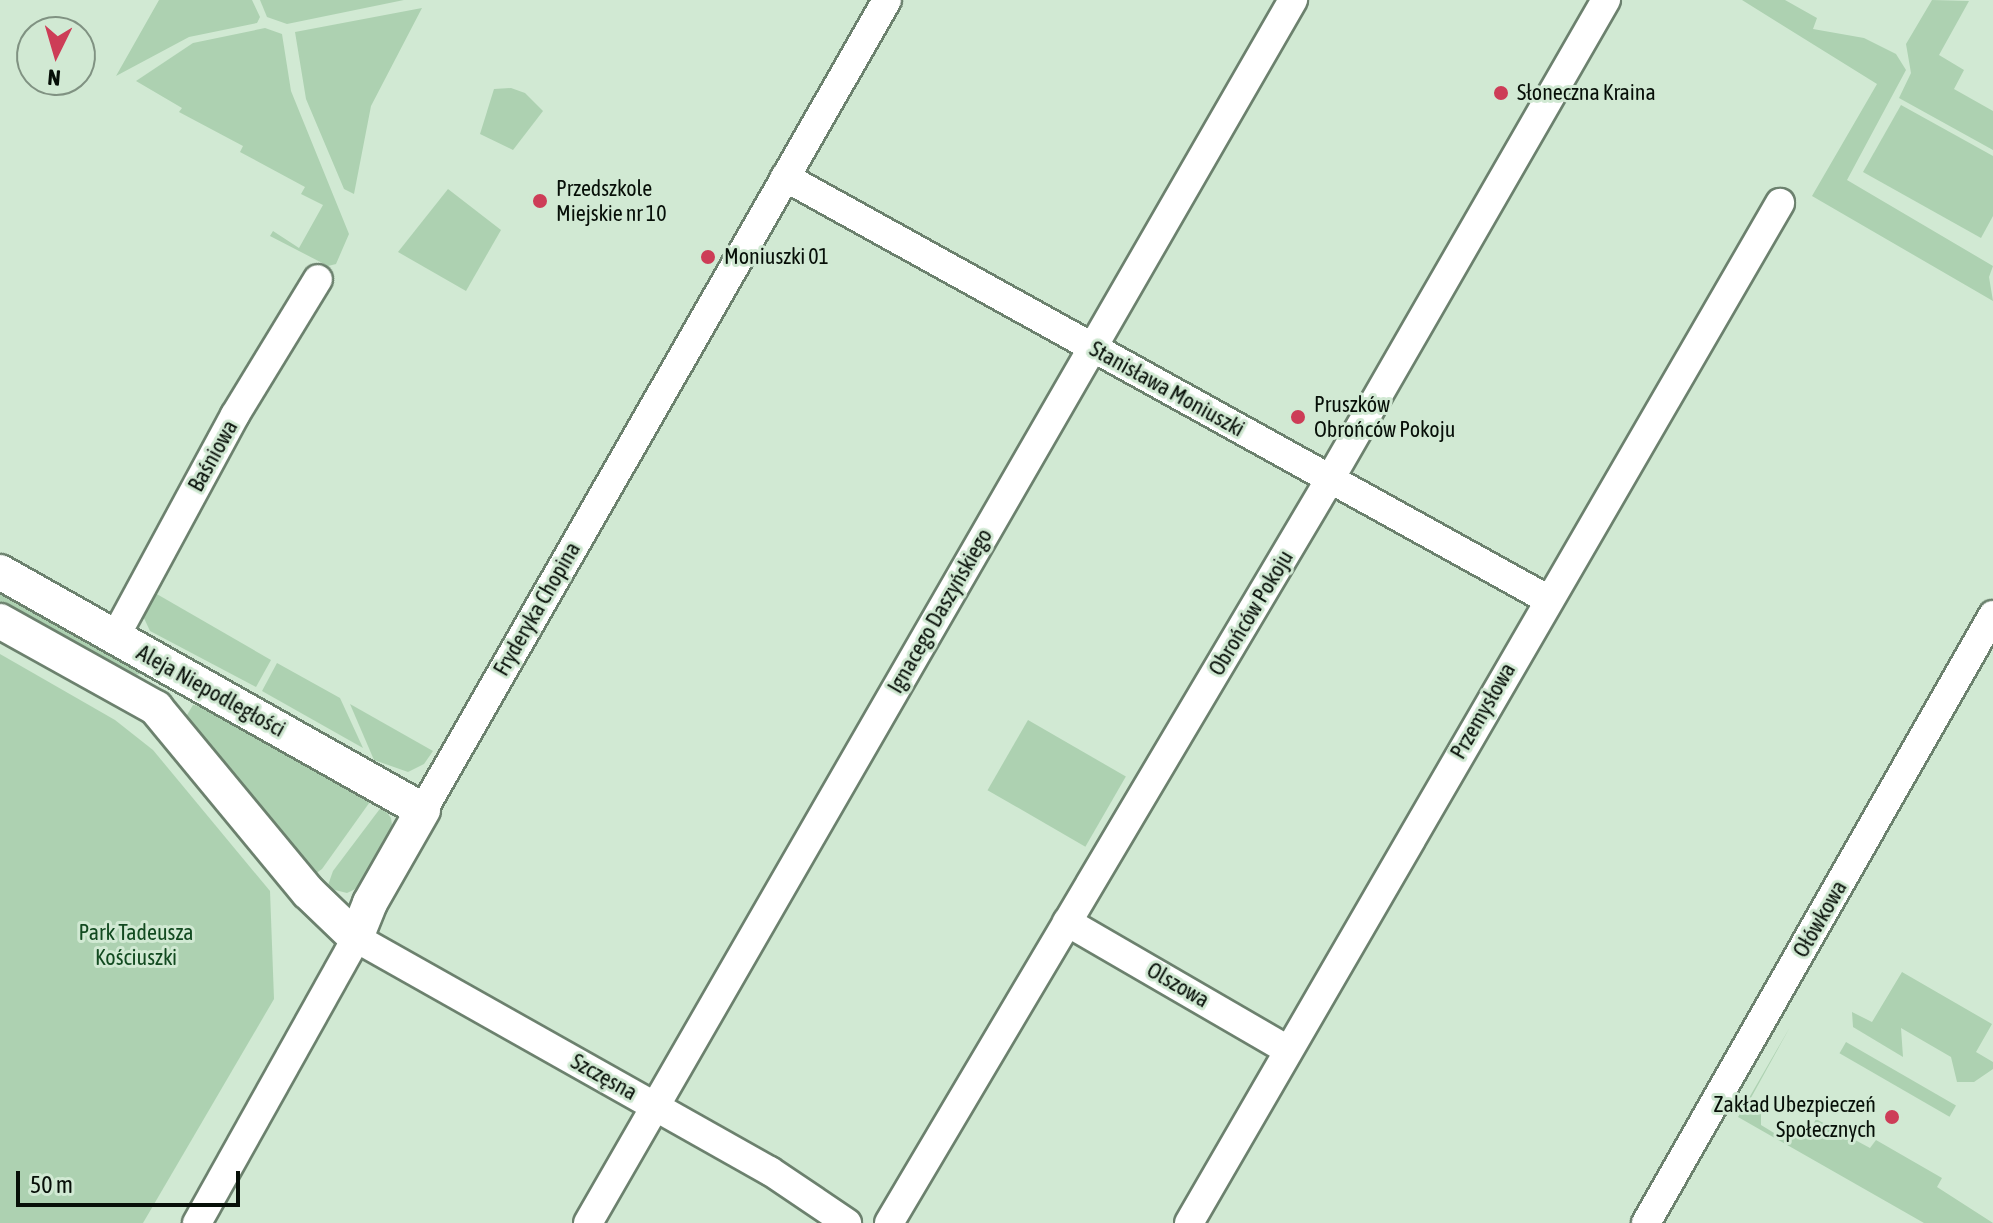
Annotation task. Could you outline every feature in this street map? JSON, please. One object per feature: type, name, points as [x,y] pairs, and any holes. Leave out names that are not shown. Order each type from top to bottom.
[{"type":"street","name":"Fryderyka Chopina","points":[[197,1223],[356,938],[370,903],[887,0]]},
{"type":"street","name":"Ignacego Daszyńskiego","points":[[588,1223],[1293,0]]},
{"type":"street","name":"Obrońców Pokoju","points":[[889,1223],[1330,479],[1606,0]]},
{"type":"street","name":"Stanisława Moniuszki","points":[[785,177],[1549,600]]},
{"type":"street","name":"Przemysłowa","points":[[1189,1223],[1780,203]]},
{"type":"street","name":"Baśniowa","points":[[115,637],[250,390],[318,279]]},
{"type":"street","name":"Aleja Niepodległości","points":[[0,572],[423,810]]},
{"type":"street","name":"Ołówkowa","points":[[1646,1223],[1993,615]]},
{"type":"street","name":"Aleja Niepodległości","points":[[0,621],[156,708],[308,892],[356,938]]},
{"type":"street","points":[[156,708],[178,672]]},
{"type":"street","name":"Olszowa","points":[[1067,922],[1288,1050]]},
{"type":"street","name":"Szczęsna","points":[[356,938],[655,1106],[847,1223]]},
{"type":"green space","points":[[159,0],[252,0],[260,17],[257,23],[189,37],[116,76]]},
{"type":"green space","points":[[260,0],[404,0],[287,24],[267,17]]},
{"type":"green space","points":[[1742,0],[1785,0],[1817,18],[1813,29],[1864,38],[1896,54],[1906,70],[1847,180],[1993,266],[1989,277],[1993,301],[1812,196],[1877,84]]},
{"type":"green space","points":[[1932,0],[1969,1],[1939,55],[1964,70],[1954,89],[1993,111],[1993,150],[1899,98],[1911,73],[1906,44]]},
{"type":"green space","points":[[422,8],[371,106],[354,194],[344,189],[306,99],[295,32]]},
{"type":"green space","points":[[265,28],[282,34],[291,91],[349,234],[336,264],[328,266],[270,236],[273,231],[299,248],[323,205],[301,194],[305,187],[240,152],[243,146],[179,112],[182,108],[136,81],[193,43]]},
{"type":"green space","points":[[511,88],[525,93],[543,111],[513,150],[480,134],[494,89]]},
{"type":"green space","points":[[1901,105],[1993,156],[1993,216],[1981,238],[1863,172]]},
{"type":"green space","points":[[448,189],[501,230],[466,291],[398,252]]},
{"type":"green space","points":[[0,588],[140,670],[140,674],[128,676],[0,604]]},
{"type":"green space","points":[[155,593],[271,660],[256,687],[150,631],[143,616]]},
{"type":"green space","name":"Park Tadeusza Kościuszki","points":[[0,654],[115,720],[153,750],[270,891],[274,999],[143,1223],[0,1223]]},
{"type":"green space","points":[[277,663],[340,698],[363,748],[262,691]]},
{"type":"green space","points":[[350,704],[433,751],[424,764],[408,772],[374,760]]},
{"type":"green space","points":[[193,705],[208,707],[372,799],[322,869],[315,874],[190,723],[187,715]]},
{"type":"green space","points":[[1028,720],[1126,777],[1085,847],[988,790]]},
{"type":"green space","points":[[382,806],[391,818],[393,832],[364,885],[347,893],[327,888],[333,871]]},
{"type":"green space","points":[[1902,972],[1992,1024],[1976,1052],[1993,1062],[1993,1069],[1974,1082],[1957,1082],[1951,1057],[1901,1028],[1903,1057],[1853,1027],[1852,1012],[1872,1022]]},
{"type":"green space","points":[[1790,1027],[1747,1105],[1761,1114],[1761,1125],[1779,1136],[1787,1129],[1805,1139],[1816,1119],[1870,1148],[1876,1140],[1942,1178],[1937,1187],[1993,1223],[1924,1223],[1738,1117]]},
{"type":"green space","points":[[1846,1042],[1956,1106],[1949,1117],[1840,1053]]},
{"type":"place","name":"Słoneczna Kraina","points":[[1501,93]]},
{"type":"place","name":"Przedszkole Miejskie nr 10","points":[[540,201]]},
{"type":"place","name":"Moniuszki 01","points":[[708,257]]},
{"type":"place","name":"Pruszków Obrońców Pokoju","points":[[1298,417]]},
{"type":"place","name":"Zakład Ubezpieczeń Społecznych","points":[[1892,1117]]}]
